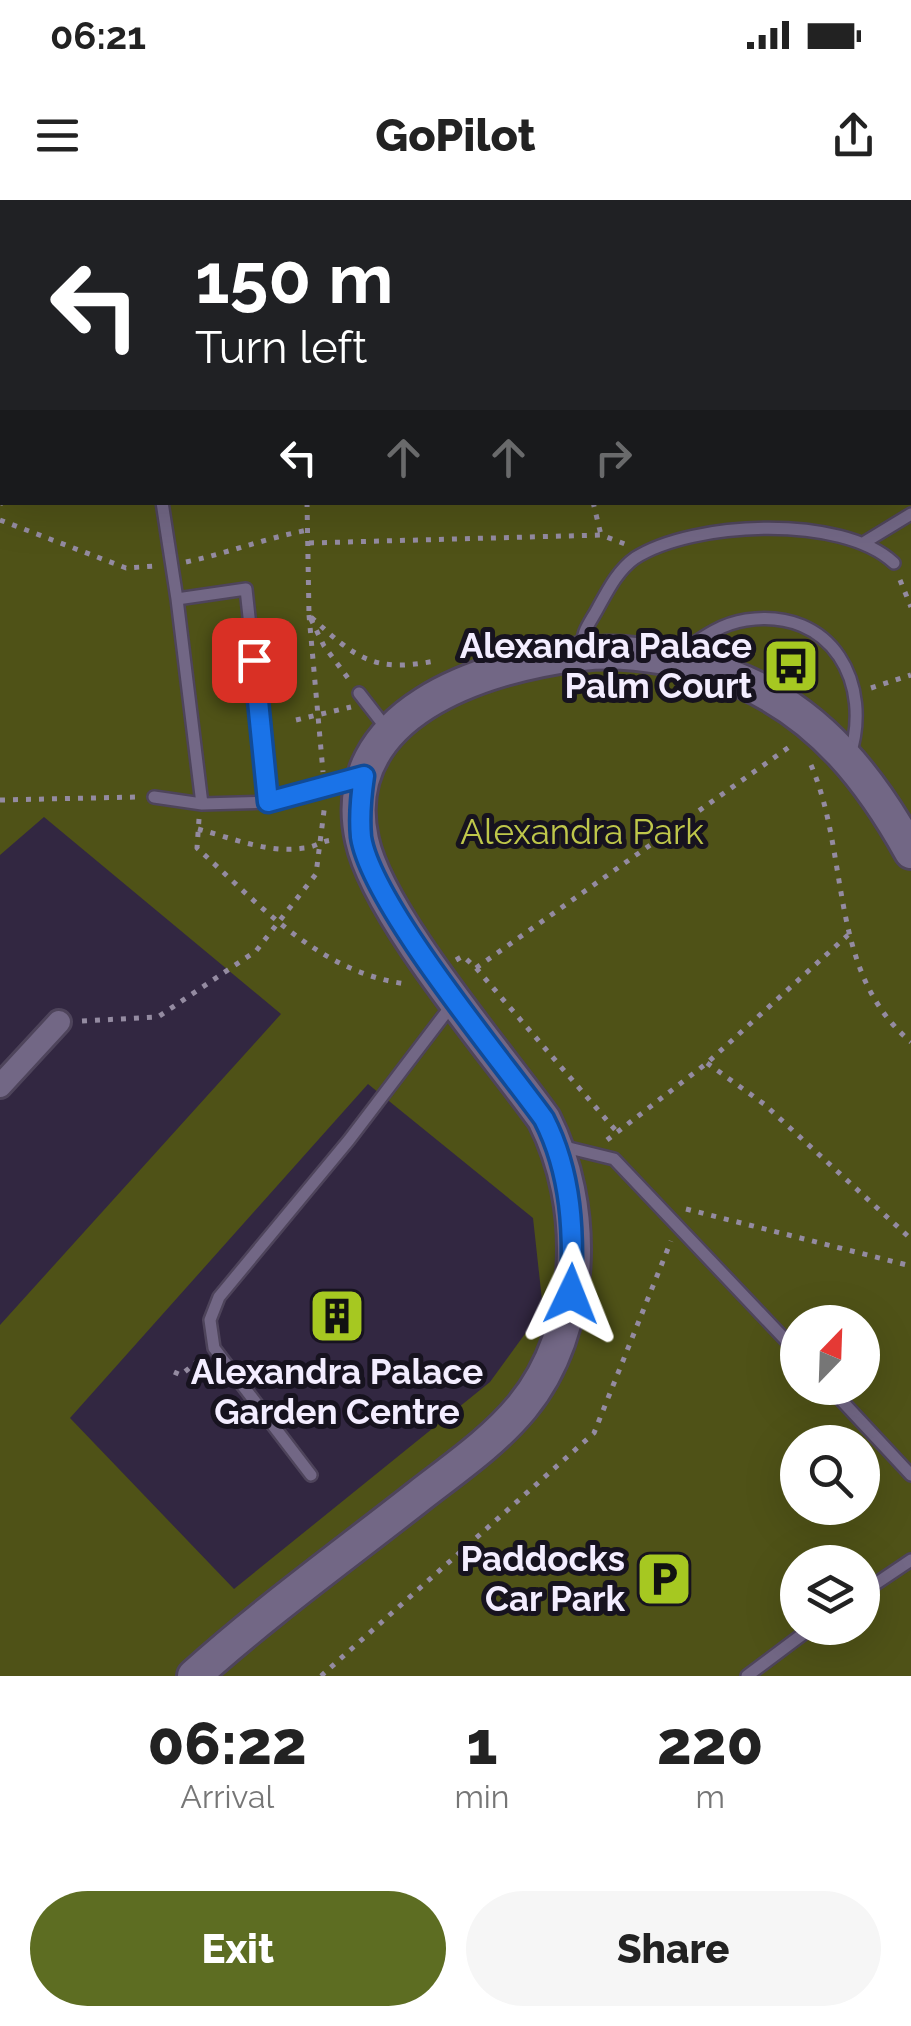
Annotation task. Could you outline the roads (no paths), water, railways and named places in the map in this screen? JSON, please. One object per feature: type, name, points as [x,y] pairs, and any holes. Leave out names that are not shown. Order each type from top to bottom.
[{"type":"street","points":[[194,1676],[494,1436],[524,1405],[562,1335],[571,1294],[574,1240],[557,1145],[544,1119],[393,908],[362,840],[364,776],[390,732],[411,712],[464,681],[582,654],[670,660],[742,681],[782,702],[809,734],[849,758],[911,852]]},
{"type":"street","points":[[0,1086],[59,1022]]},
{"type":"lane","points":[[162,505],[201,808]]},
{"type":"lane","points":[[866,542],[911,514]]},
{"type":"lane","points":[[582,654],[582,636],[612,582],[631,561],[685,537],[736,529],[822,534],[866,542],[894,564]]},
{"type":"lane","points":[[177,599],[246,589],[268,802]]},
{"type":"lane","points":[[670,660],[711,630],[746,620],[778,619],[804,628],[836,648],[853,682],[859,730],[849,758]]},
{"type":"lane","points":[[359,699],[390,732]]},
{"type":"lane","points":[[154,797],[201,808],[268,802],[364,776]]},
{"type":"lane","points":[[311,1475],[214,1348],[210,1320],[219,1297],[349,1140],[457,998]]},
{"type":"lane","points":[[557,1145],[614,1159],[780,1334]]},
{"type":"lane","points":[[846,1405],[911,1475]]},
{"type":"lane","points":[[880,1580],[911,1560]]},
{"type":"lane","points":[[747,1676],[788,1645]]},
{"type":"place","name":"Alexandra Palace Palm Court","points":[[791,666]]},
{"type":"place","name":"Alexandra Palace Garden Centre","points":[[337,1316]]},
{"type":"place","name":"Paddocks Car Park","points":[[664,1579]]},
{"type":"park label","name":"Alexandra Park","points":[[582,832]]}]
